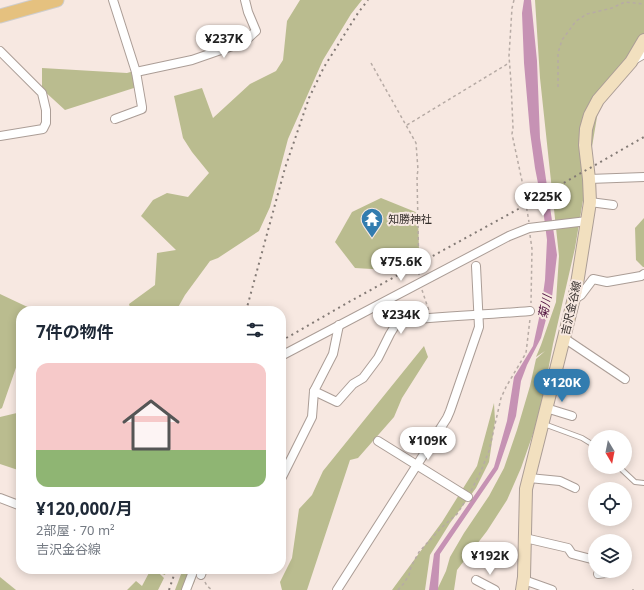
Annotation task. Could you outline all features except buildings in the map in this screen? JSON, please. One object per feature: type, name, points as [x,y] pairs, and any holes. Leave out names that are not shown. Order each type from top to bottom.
[{"type":"main road","points":[[0,16],[57,0]]},
{"type":"main road","name":"吉沢金谷線","points":[[523,585],[526,489],[573,300],[590,202],[585,145],[586,129],[590,114],[598,100],[631,62],[644,40]]},
{"type":"street","points":[[113,0],[136,72],[142,109],[115,118]]},
{"type":"street","points":[[136,72],[192,60],[244,42],[256,31],[245,0]]},
{"type":"street","points":[[0,51],[42,93],[46,110],[46,123],[43,129],[0,136]]},
{"type":"street","points":[[631,62],[644,54]]},
{"type":"street","points":[[589,179],[644,177]]},
{"type":"street","points":[[590,202],[613,205]]},
{"type":"street","points":[[286,353],[509,236],[529,228],[587,221]]},
{"type":"street","points":[[337,590],[447,418],[479,327],[476,266]]},
{"type":"street","points":[[573,300],[581,295],[593,279],[607,282],[641,276],[644,274]]},
{"type":"street","points":[[314,391],[337,402],[353,384],[363,378],[378,358],[398,321],[530,311]]},
{"type":"street","points":[[286,469],[312,417],[314,391],[333,354],[339,325]]},
{"type":"street","points":[[564,338],[625,379]]},
{"type":"street","points":[[546,408],[572,416]]},
{"type":"street","points":[[378,441],[468,497]]},
{"type":"street","points":[[529,478],[560,481],[575,488]]},
{"type":"street","points":[[0,498],[16,504]]},
{"type":"street","points":[[525,538],[568,548],[572,554],[588,558]]},
{"type":"street","points":[[186,590],[192,574]]},
{"type":"street","points":[[476,580],[495,590]]},
{"type":"street","points":[[523,585],[552,590]]},
{"type":"lane","points":[[542,424],[582,438],[588,442]]},
{"type":"lane","points":[[626,474],[634,482],[644,483]]},
{"type":"path","points":[[398,590],[409,575],[411,567],[419,552],[441,528],[458,514],[468,497],[489,451],[501,398],[506,386],[526,353],[530,311],[532,249],[522,181],[512,134],[513,128],[509,63],[514,0]]},
{"type":"path","points":[[558,88],[558,53],[562,40],[576,21],[587,14],[612,8],[625,2],[644,4]]},
{"type":"path","points":[[371,63],[416,142],[418,170],[420,284],[429,310],[427,318]]},
{"type":"path","points":[[407,125],[509,63]]},
{"type":"path","points":[[203,574],[207,586],[212,590]]},
{"type":"green space","points":[[300,0],[362,0],[351,14],[323,60],[288,139],[270,207],[259,231],[218,258],[210,261],[179,306],[130,306],[129,304],[155,285],[157,253],[176,250],[141,216],[153,200],[167,193],[188,197],[209,173],[183,138],[174,96],[202,88],[213,118],[250,84],[276,71],[283,60],[287,21]]},
{"type":"green space","points":[[535,0],[644,0],[644,54],[631,62],[598,111],[575,248],[553,344],[540,414],[521,468],[507,500],[487,531],[457,570],[454,590],[437,590],[446,571],[450,557],[489,496],[504,468],[530,386],[536,359],[545,351],[536,357],[556,302],[559,256],[540,78]]},
{"type":"green space","points":[[42,68],[127,73],[134,71],[137,87],[65,110],[42,89]]},
{"type":"green space","points":[[381,198],[418,213],[419,251],[388,270],[355,268],[335,242],[352,212]]},
{"type":"green space","points":[[644,218],[643,267],[636,260],[635,228]]},
{"type":"green space","points":[[0,294],[25,306],[16,306],[16,368],[2,408],[0,409]]},
{"type":"green space","points":[[424,346],[428,357],[402,398],[394,417],[358,458],[350,460],[307,590],[282,590],[280,582],[284,574],[286,574],[286,570],[292,558],[299,509],[312,495],[323,471]]},
{"type":"green space","points":[[494,403],[495,421],[489,462],[476,488],[450,523],[430,555],[425,590],[392,590],[442,522],[477,466]]},
{"type":"green space","points":[[16,413],[16,469],[0,464],[0,417]]},
{"type":"green space","points":[[148,574],[160,574],[164,578],[158,590],[127,590],[136,581],[142,586]]},
{"type":"green space","points":[[181,574],[197,574],[190,590],[175,590]]},
{"type":"green space","points":[[0,577],[16,590],[0,590]]},
{"type":"water","name":"菊川","points":[[524,0],[531,0],[537,61],[540,138],[557,255],[552,297],[541,338],[527,365],[521,381],[516,416],[498,469],[440,554],[438,590],[429,590],[434,554],[494,467],[507,421],[514,377],[533,346],[541,309],[545,280],[547,240],[530,132],[524,63],[522,13]]},
{"type":"railway","points":[[247,306],[285,168],[309,98],[324,67],[358,13],[368,0]]},
{"type":"railway","points":[[286,338],[513,212],[644,137]]},
{"type":"railway","points":[[169,590],[174,574]]},
{"type":"place","name":"知勝神社","points":[[372,238]]}]
